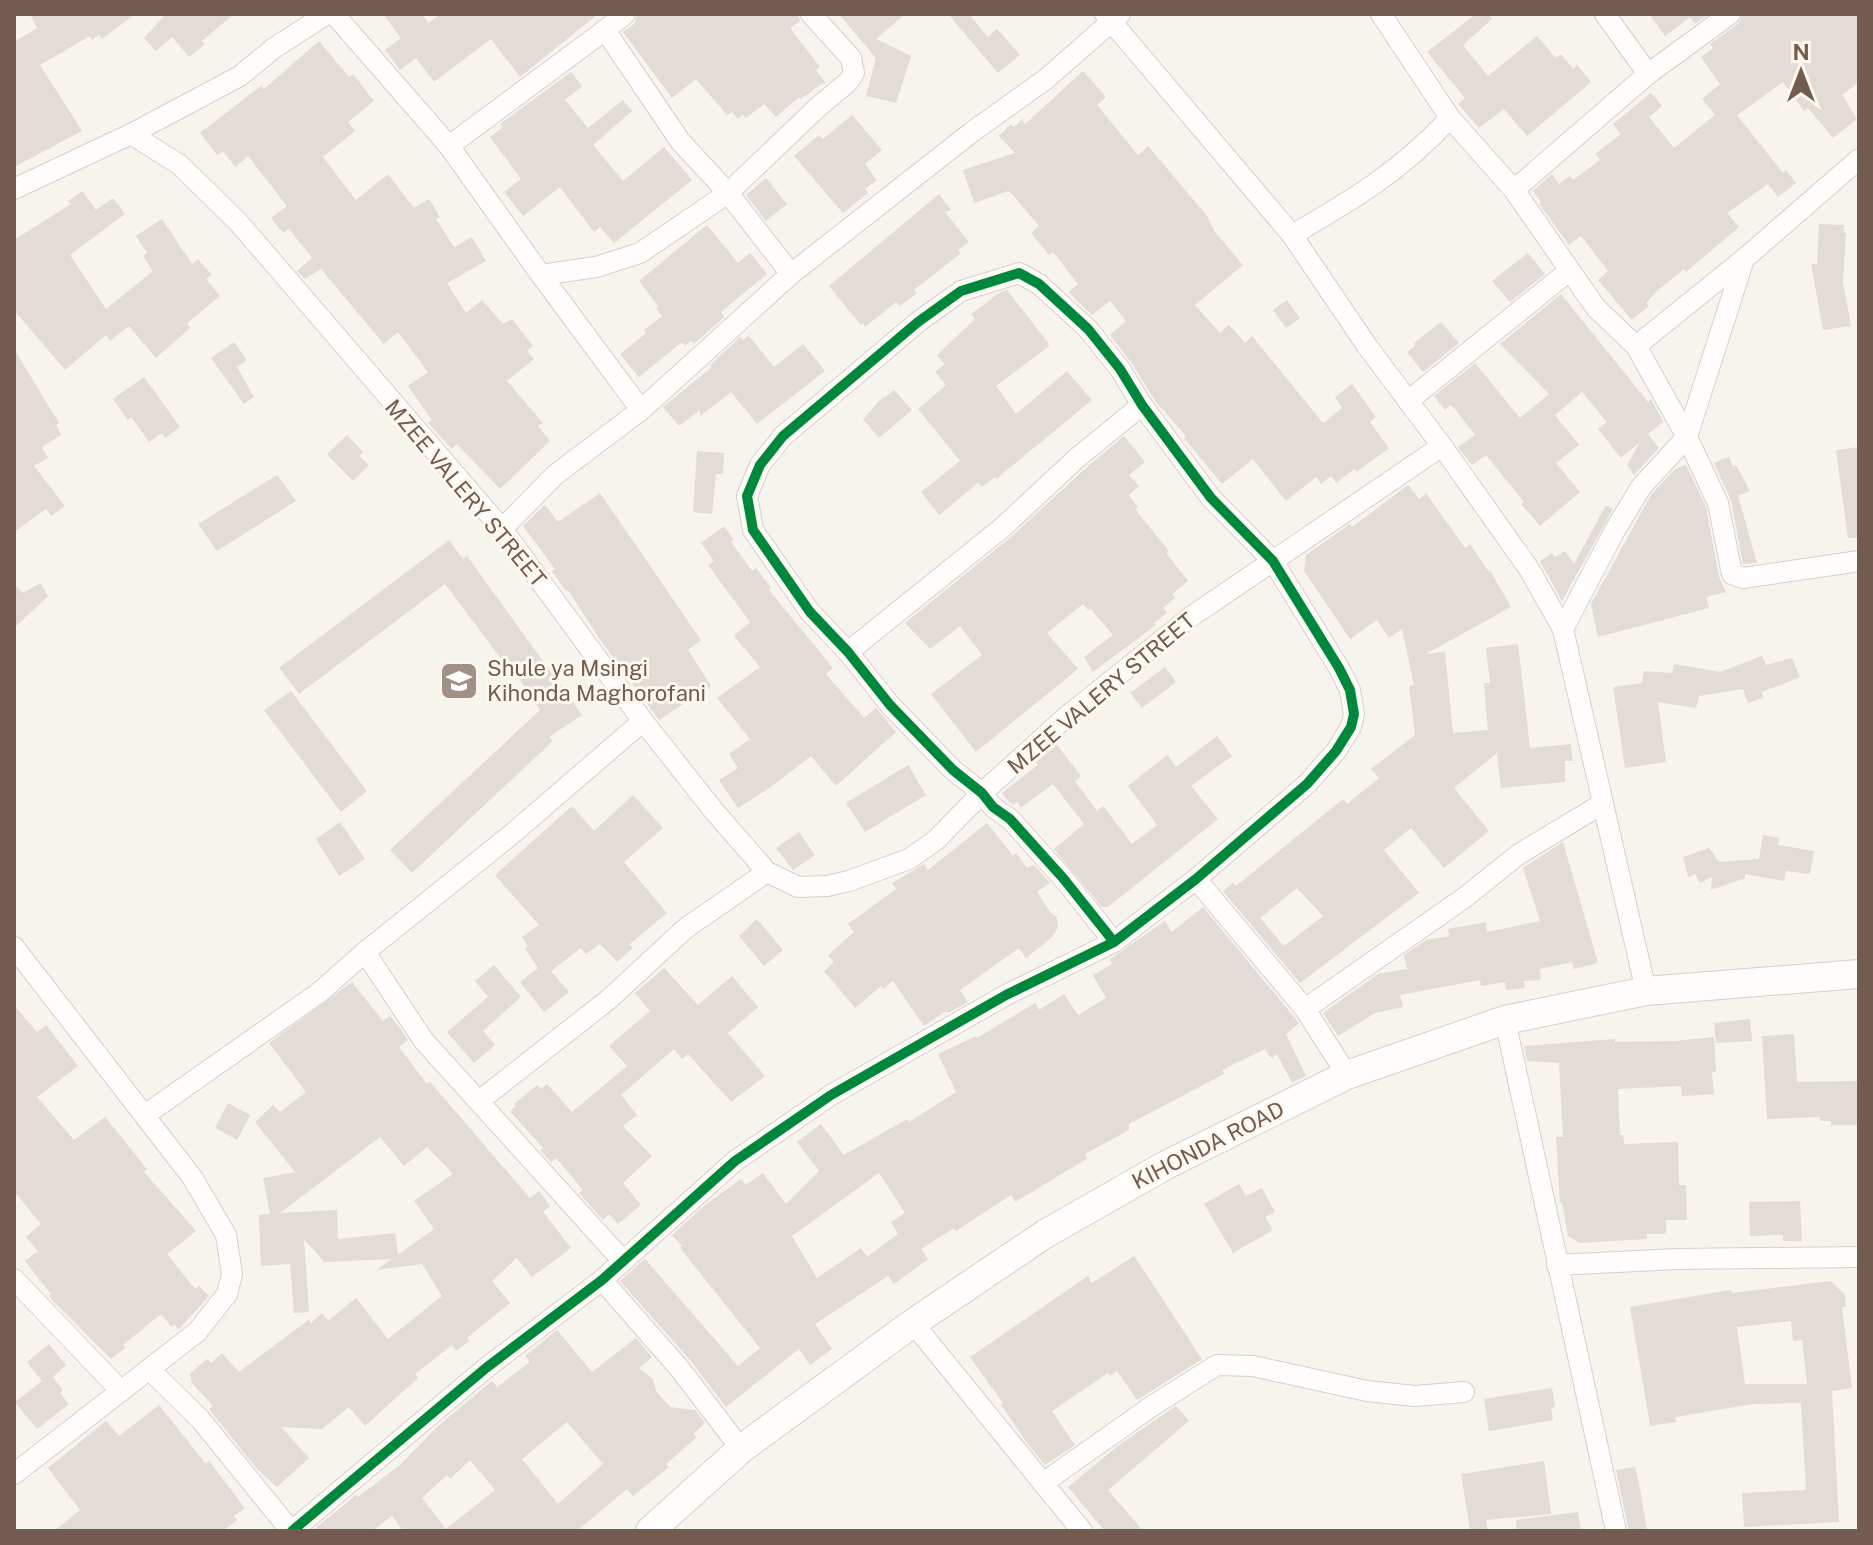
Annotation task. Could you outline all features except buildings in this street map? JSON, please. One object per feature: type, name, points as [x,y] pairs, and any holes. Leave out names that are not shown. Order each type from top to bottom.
[{"type":"street","points":[[14,189],[131,134],[240,76],[274,48],[327,14]]},
{"type":"street","points":[[334,14],[449,146],[641,410]]},
{"type":"street","points":[[449,146],[625,14]]},
{"type":"street","points":[[541,275],[596,267],[640,253],[728,193],[848,82],[854,73],[851,58],[811,14]]},
{"type":"street","points":[[1605,14],[1648,74]]},
{"type":"street","points":[[1514,190],[1648,74],[1730,14]]},
{"type":"street","points":[[502,529],[555,475],[641,410],[791,274],[972,132],[1046,79],[1112,16],[1292,235],[1367,346],[1529,569],[1563,629],[1646,991]]},
{"type":"street","points":[[1390,17],[1450,118],[1514,190],[1596,308],[1636,346],[1687,437],[1718,503],[1732,574],[1736,577],[1859,561]]},
{"type":"street","points":[[605,30],[680,141],[728,193],[791,274]]},
{"type":"street","points":[[1292,235],[1366,193],[1422,148],[1450,118]]},
{"type":"street","name":"MZEE VALERY STREET","points":[[131,134],[180,165],[239,223],[502,529],[643,721],[714,811],[767,872],[798,887],[849,881],[909,859],[936,840],[982,793],[1117,674],[1192,616],[1442,446]]},
{"type":"street","points":[[1636,346],[1744,259],[1859,159]]},
{"type":"street","points":[[1563,629],[1641,487],[1687,437],[1744,259]]},
{"type":"street","points":[[1408,401],[1569,271]]},
{"type":"street","points":[[149,1369],[200,1419],[291,1531],[486,1368],[602,1280],[735,1161],[831,1095],[1006,995],[1114,942],[1196,879],[1307,784],[1336,751],[1351,727],[1354,714],[1350,690],[1273,561],[1211,498],[1088,329],[1039,284],[1019,273],[961,291],[874,358],[783,436],[760,465],[747,496],[753,530],[810,612],[848,652],[890,705],[953,770],[1010,819],[1114,942]]},
{"type":"street","points":[[848,652],[1003,527],[1077,458],[1142,405]]},
{"type":"street","points":[[145,1115],[320,992],[643,721]]},
{"type":"street","points":[[1305,1009],[1464,898],[1519,854],[1602,804]]},
{"type":"street","points":[[479,1101],[608,1000],[686,928],[767,872]]},
{"type":"street","points":[[1196,879],[1305,1009],[1347,1075]]},
{"type":"street","points":[[14,947],[192,1177],[226,1235],[232,1274],[227,1294],[197,1332],[14,1474]]},
{"type":"street","points":[[365,952],[424,1041],[622,1260]]},
{"type":"street","name":"KIHONDA ROAD","points":[[650,1531],[741,1449],[913,1323],[1045,1234],[1166,1165],[1347,1075],[1505,1020],[1646,991],[1859,974]]},
{"type":"street","points":[[1505,1020],[1616,1531]]},
{"type":"street","points":[[1557,1265],[1677,1259],[1859,1257]]},
{"type":"street","points":[[14,1279],[121,1391]]},
{"type":"street","points":[[602,1280],[680,1369],[741,1449]]},
{"type":"street","points":[[913,1323],[1082,1531]]},
{"type":"street","points":[[1043,1483],[1152,1406],[1217,1365],[1253,1366],[1367,1391],[1415,1396],[1464,1392]]},
{"type":"cycle path","points":[[292,1531],[486,1368],[602,1280],[735,1161],[831,1095],[1006,995],[1114,942],[1196,879],[1307,784],[1336,751],[1351,727],[1354,714],[1350,690],[1273,561],[1211,498],[1088,329],[1039,284],[1019,273],[961,291],[918,322],[783,436],[760,465],[747,496],[753,530],[810,612],[848,652],[890,705],[953,770],[1010,819],[1114,942]]},
{"type":"place","name":"Shule ya Msingi Kihonda Maghorofani","points":[[459,681]]}]
